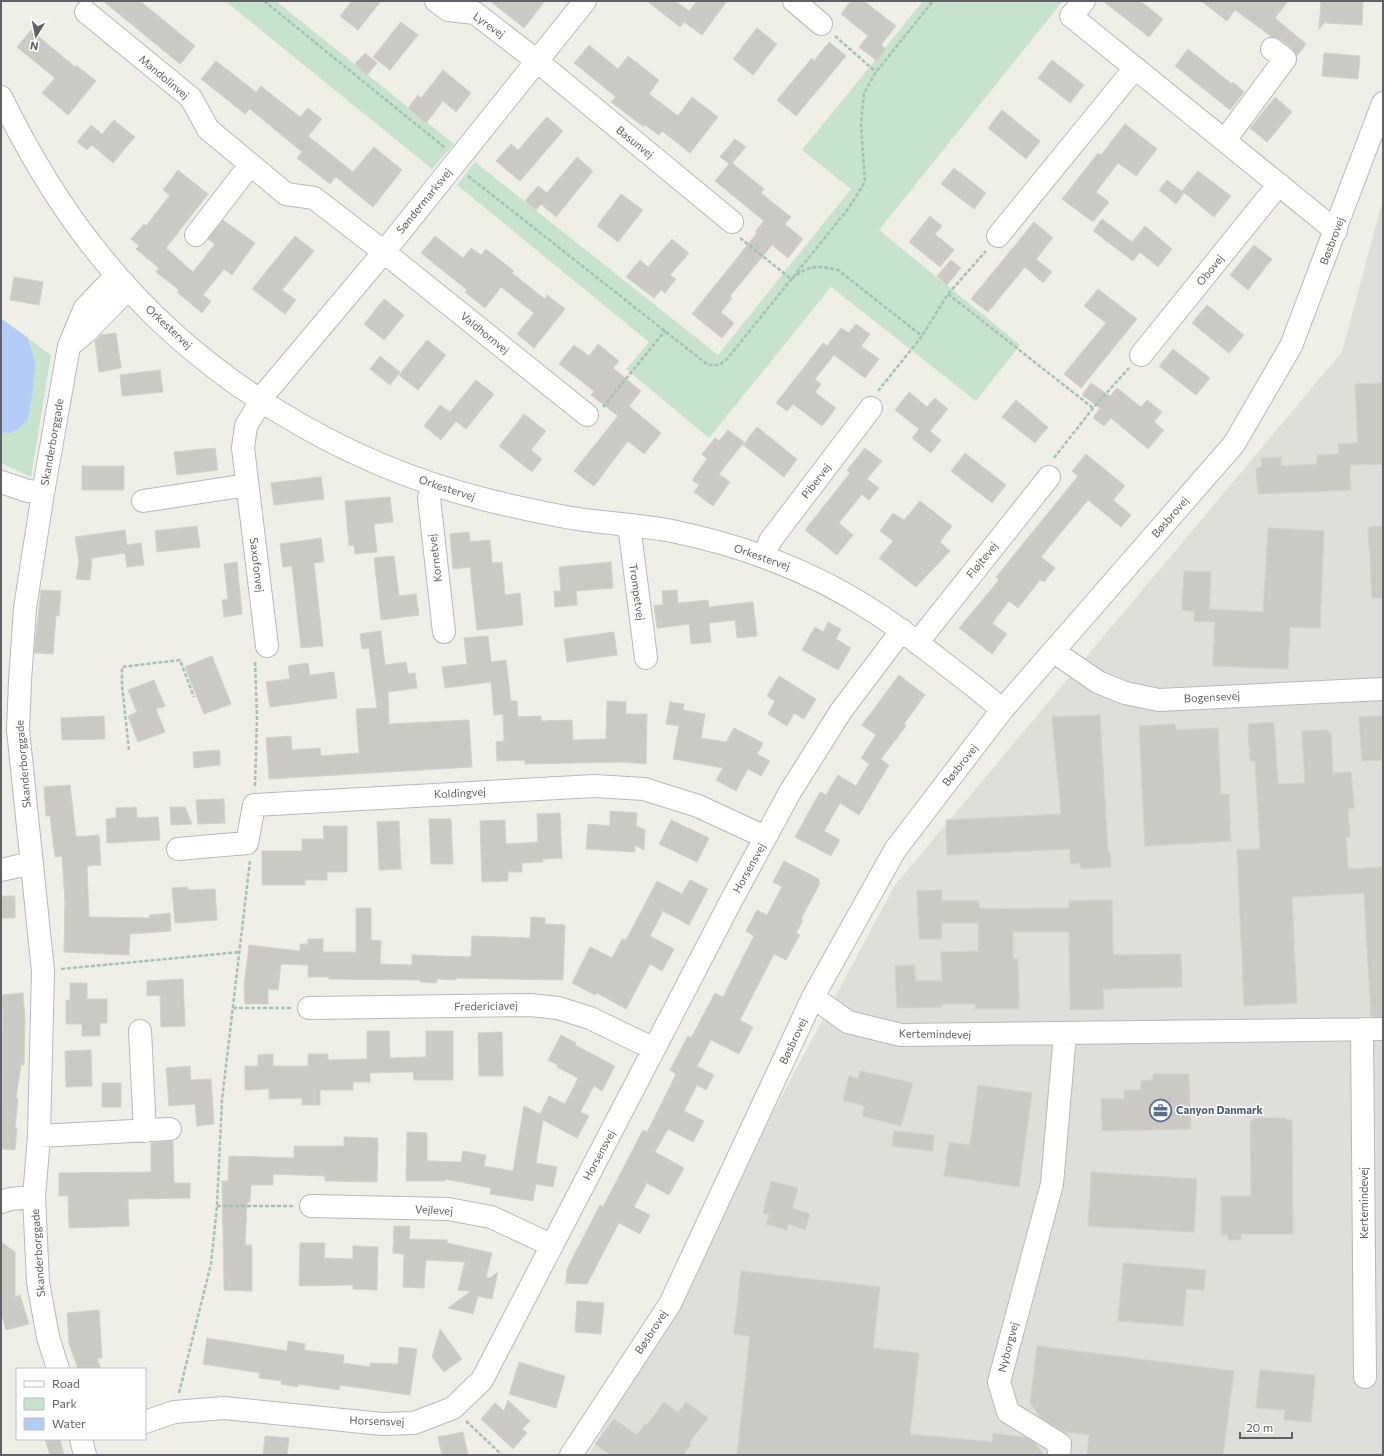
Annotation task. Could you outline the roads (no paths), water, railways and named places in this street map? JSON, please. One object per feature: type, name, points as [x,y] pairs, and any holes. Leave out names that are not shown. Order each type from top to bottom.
[{"type":"street","name":"Lyrevej","points":[[436,1],[448,10],[475,12],[537,61]]},
{"type":"street","name":"Søndermarksvej","points":[[261,400],[384,252],[585,1]]},
{"type":"street","points":[[794,1],[821,24]]},
{"type":"street","points":[[1084,1],[1072,16],[1336,230]]},
{"type":"street","name":"Mandolinvej","points":[[86,12],[191,98],[208,129],[286,194],[314,198],[384,252]]},
{"type":"street","points":[[1224,140],[1286,59],[1272,49]]},
{"type":"street","name":"Basunvej","points":[[537,61],[732,222]]},
{"type":"street","points":[[998,236],[1135,68]]},
{"type":"street","name":"Orkestervej","points":[[1,97],[30,152],[55,193],[99,254],[124,283],[161,321],[200,356],[261,400],[295,421],[370,460],[432,484],[490,501],[553,515],[629,525],[695,536],[764,556],[800,570],[838,590],[909,636],[1002,710]]},
{"type":"street","name":"Bøsbrovej","points":[[571,1455],[670,1304],[813,997],[895,850],[1002,710],[1234,444],[1292,346],[1383,103]]},
{"type":"street","points":[[196,234],[250,165]]},
{"type":"street","name":"Obovej","points":[[1141,355],[1279,184]]},
{"type":"street","name":"Valdhornvej","points":[[384,252],[587,415]]},
{"type":"street","name":"Skanderborggade","points":[[58,1368],[48,1337],[38,1282],[34,1197],[39,1136],[43,971],[32,864],[10,730],[25,608],[43,493],[69,346],[86,332],[121,296],[124,283]]},
{"type":"street","name":"Saxofonvej","points":[[261,400],[246,426],[243,448],[267,646]]},
{"type":"street","name":"Pibervej","points":[[764,556],[770,541],[871,408]]},
{"type":"street","name":"Fløjtevej","points":[[909,636],[1049,477]]},
{"type":"street","points":[[1,482],[43,493]]},
{"type":"street","name":"Kornetvej","points":[[432,484],[429,498],[444,632]]},
{"type":"street","points":[[143,501],[247,485]]},
{"type":"street","name":"Trompetvej","points":[[629,525],[646,658]]},
{"type":"street","name":"Horsensvej","points":[[146,1422],[174,1412],[224,1408],[382,1424],[414,1423],[452,1408],[482,1380],[550,1245],[790,792],[841,711],[909,636]]},
{"type":"street","name":"Bogensevej","points":[[1053,651],[1098,682],[1125,693],[1159,700],[1383,689]]},
{"type":"street","name":"Koldingvej","points":[[178,849],[247,843],[254,805],[594,786],[644,789],[698,806],[765,837]]},
{"type":"street","points":[[1,870],[32,864]]},
{"type":"street","name":"Kertemindevej","points":[[813,997],[848,1022],[901,1035],[1373,1029],[1365,1377]]},
{"type":"street","name":"Fredericiavej","points":[[309,1008],[530,1005],[558,1008],[590,1018],[654,1049]]},
{"type":"street","points":[[140,1031],[145,1131]]},
{"type":"street","name":"Nyborgvej","points":[[1059,1455],[1060,1444],[1008,1412],[999,1382],[1052,1184],[1066,1034]]},
{"type":"street","points":[[39,1136],[170,1129]]},
{"type":"street","points":[[1,1202],[10,1198],[34,1197]]},
{"type":"street","name":"Vejlevej","points":[[311,1206],[448,1209],[491,1217],[550,1245]]},
{"type":"water","points":[[1,319],[28,338],[35,362],[33,390],[28,419],[19,429],[9,433],[1,432]]},
{"type":"place","name":"Canyon Danmark","points":[[1161,1110]]}]
